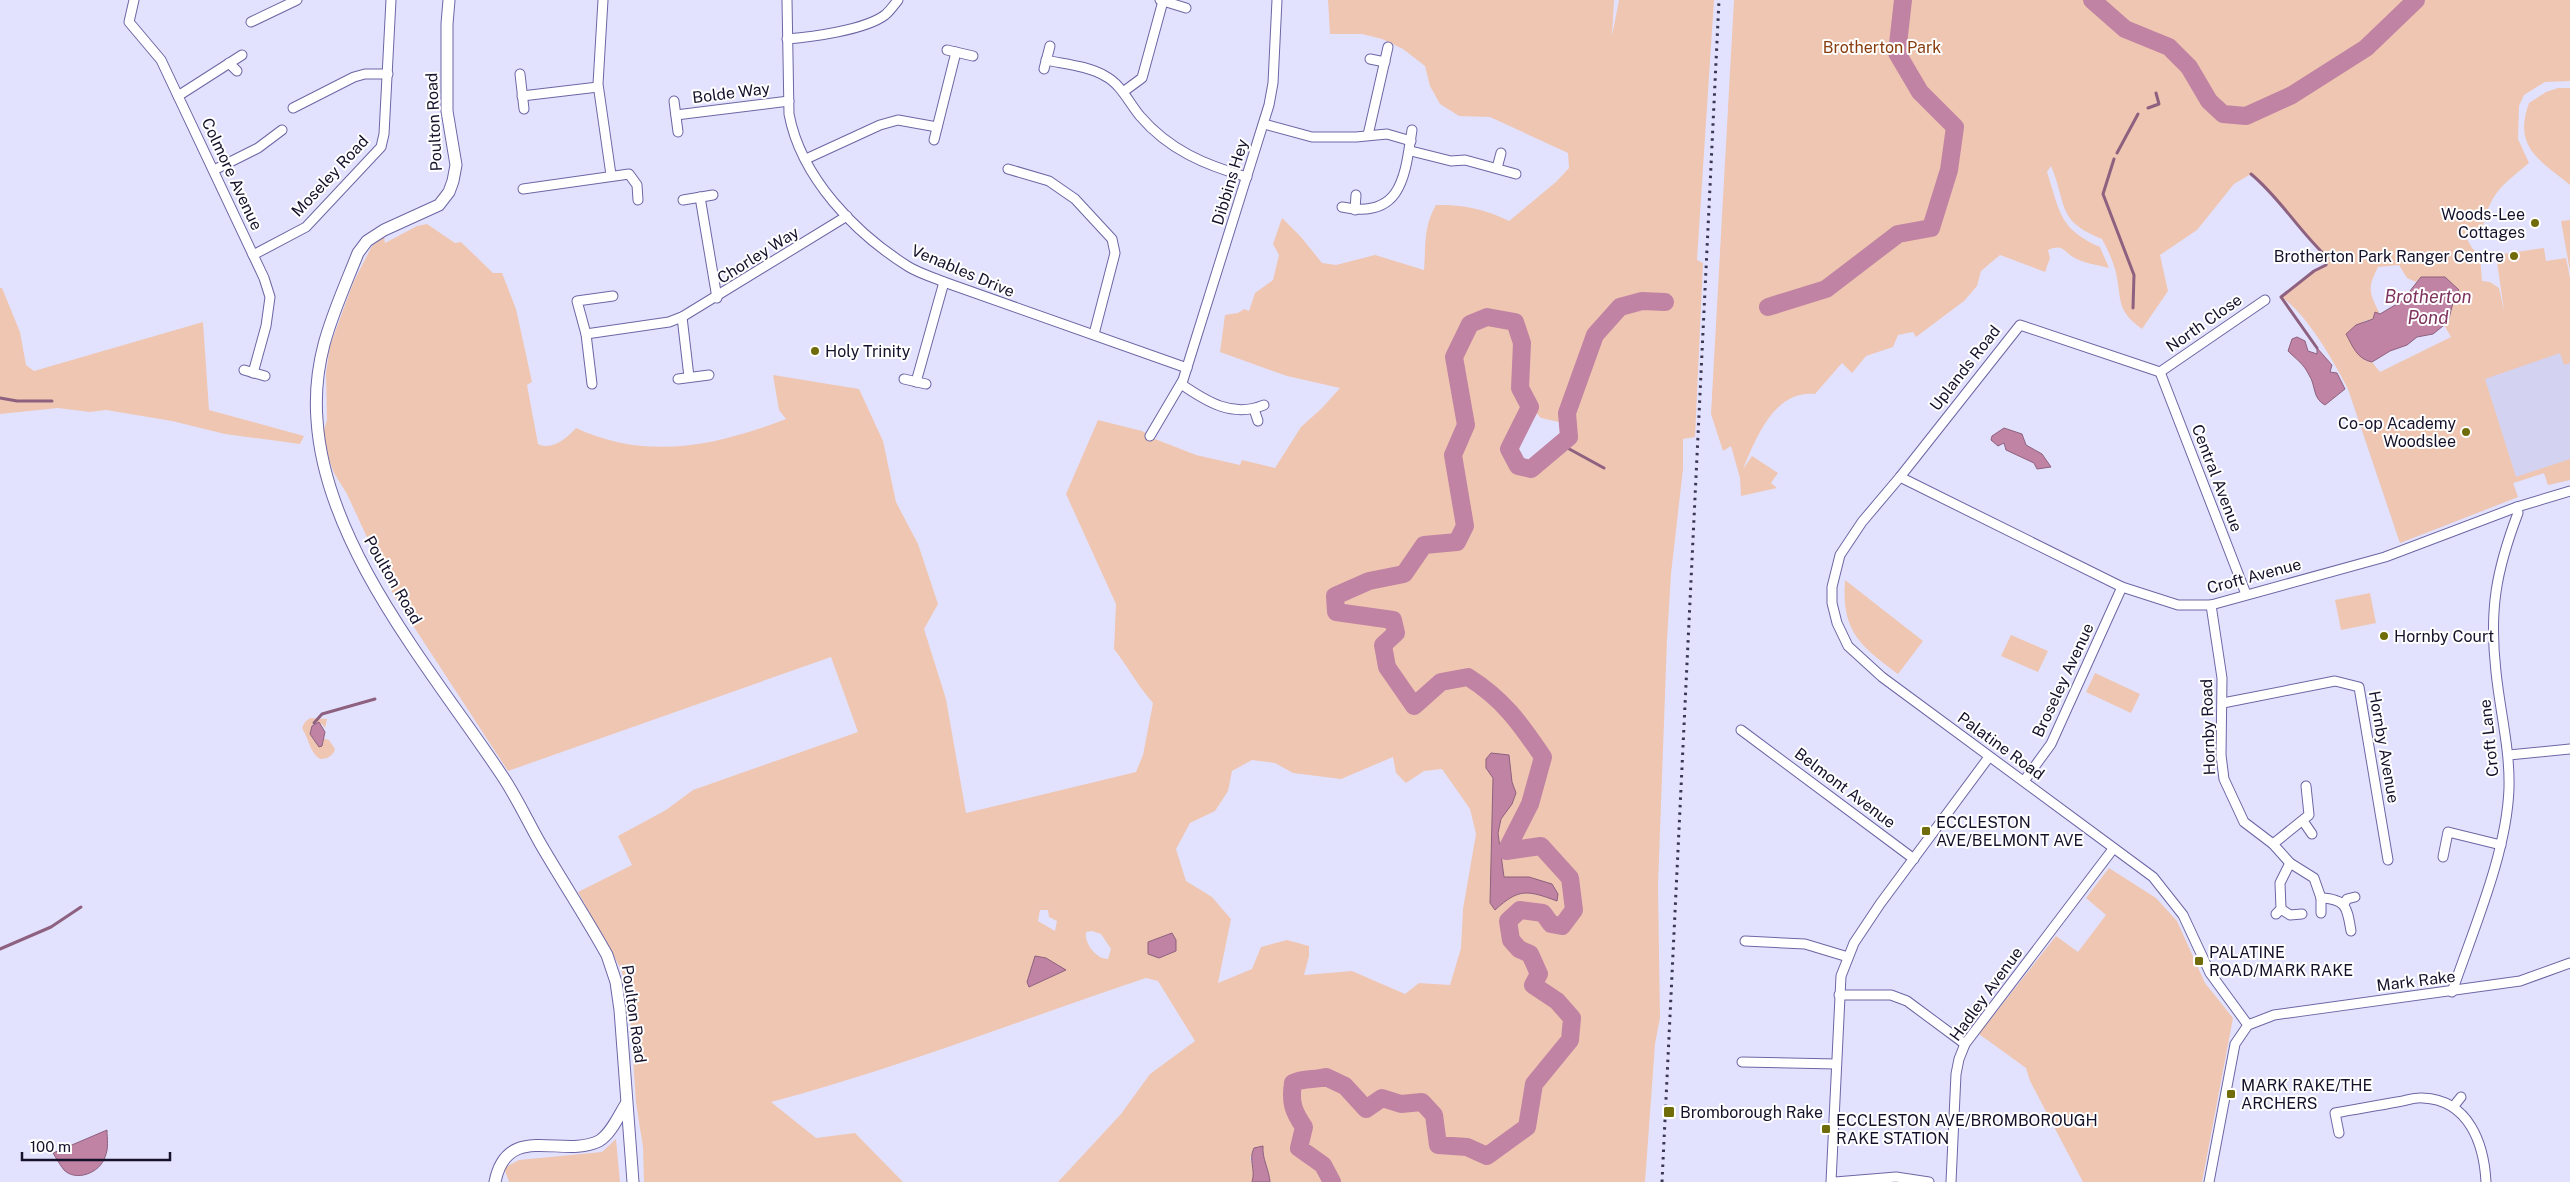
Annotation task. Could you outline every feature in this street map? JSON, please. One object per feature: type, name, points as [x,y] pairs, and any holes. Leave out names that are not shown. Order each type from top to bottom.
[{"type":"street","name":"Colmore Avenue","points":[[134,0],[130,22],[161,60],[264,278],[270,297],[266,326],[253,373]]},
{"type":"street","points":[[251,22],[297,0]]},
{"type":"street","name":"Moseley Road","points":[[253,255],[306,227],[381,147],[384,134],[391,0]]},
{"type":"street","name":"Poulton Road","points":[[449,0],[447,24],[447,111],[456,165],[453,181],[449,192],[439,205],[384,230],[367,241],[358,253],[321,351],[317,419],[320,448],[324,472],[344,527],[372,579],[445,696],[502,775],[607,955],[616,982],[620,1010],[633,1182]]},
{"type":"street","points":[[603,0],[598,88],[611,175]]},
{"type":"street","name":"Venables Drive","points":[[787,0],[789,101],[792,129],[806,159],[826,191],[847,216],[885,250],[910,268],[1028,314],[1094,334],[1187,368]]},
{"type":"street","points":[[788,39],[811,37],[868,23],[886,15],[898,0]]},
{"type":"street","points":[[1123,92],[1142,78],[1162,0],[1186,8]]},
{"type":"street","name":"Dibbins Hey","points":[[1150,436],[1181,384],[1187,368],[1264,124],[1273,84],[1277,0]]},
{"type":"street","points":[[257,8],[262,17]]},
{"type":"street","points":[[1050,46],[1045,64],[1105,75],[1123,92],[1140,116],[1175,149],[1218,168],[1247,177]]},
{"type":"street","points":[[1368,135],[1388,48]]},
{"type":"street","points":[[934,140],[952,51],[973,56]]},
{"type":"street","points":[[178,96],[242,55]]},
{"type":"street","points":[[1370,59],[1384,62]]},
{"type":"street","points":[[229,63],[237,71]]},
{"type":"street","points":[[293,108],[354,77],[365,74],[388,74]]},
{"type":"street","points":[[520,74],[524,109]]},
{"type":"street","points":[[522,96],[598,88]]},
{"type":"street","name":"Bolde Way","points":[[674,101],[678,132]]},
{"type":"street","name":"Bolde Way","points":[[676,115],[789,101]]},
{"type":"street","points":[[302,103],[307,111]]},
{"type":"street","points":[[806,159],[843,139],[880,124],[898,120],[937,127]]},
{"type":"street","points":[[1264,124],[1312,136],[1387,134],[1411,141]]},
{"type":"street","points":[[266,128],[272,136]]},
{"type":"street","points":[[214,170],[258,148],[282,130]]},
{"type":"street","points":[[1342,207],[1355,210],[1384,205],[1394,196],[1402,181],[1411,151],[1412,130]]},
{"type":"street","points":[[1411,151],[1451,160],[1465,160],[1516,174]]},
{"type":"street","points":[[1496,168],[1501,153]]},
{"type":"street","points":[[1008,168],[1049,181],[1075,199],[1112,239],[1115,253],[1094,334]]},
{"type":"street","points":[[523,189],[611,175],[629,174],[636,185],[638,200]]},
{"type":"street","points":[[683,200],[713,195]]},
{"type":"street","points":[[1355,210],[1356,195]]},
{"type":"street","points":[[700,197],[717,298]]},
{"type":"street","name":"Chorley Way","points":[[586,334],[669,322],[682,317],[717,298],[847,216]]},
{"type":"street","points":[[916,382],[944,282]]},
{"type":"street","points":[[592,384],[586,334],[577,301],[613,296]]},
{"type":"street","name":"North Close","points":[[2160,372],[2264,300]]},
{"type":"street","points":[[682,317],[689,377]]},
{"type":"street","name":"Uplands Road","points":[[1900,477],[2020,325],[2160,372]]},
{"type":"street","points":[[244,370],[265,376]]},
{"type":"street","name":"Central Avenue","points":[[2160,372],[2246,594]]},
{"type":"street","points":[[678,379],[709,375]]},
{"type":"street","points":[[904,379],[926,384]]},
{"type":"street","points":[[1181,384],[1222,408],[1254,409],[1264,405]]},
{"type":"street","points":[[1254,409],[1258,420]]},
{"type":"street","name":"Croft Avenue","points":[[1900,477],[2122,588],[2178,605],[2211,605],[2384,557],[2517,507],[2570,490]]},
{"type":"street","name":"Palatine Road","points":[[1900,477],[1862,522],[1840,555],[1832,587],[1832,603],[1837,623],[1848,646],[1882,677],[1988,758],[2024,780],[2113,849],[2153,877],[2183,915],[2210,973],[2248,1025]]},
{"type":"street","name":"Croft Lane","points":[[2452,992],[2501,845],[2507,818],[2509,755],[2496,672],[2492,620],[2498,570],[2518,513],[2517,507]]},
{"type":"street","name":"Broseley Avenue","points":[[2024,780],[2051,744],[2122,588]]},
{"type":"street","name":"Hornby Road","points":[[2211,605],[2220,661],[2223,703],[2222,755],[2224,779],[2244,822],[2273,844],[2290,864],[2314,878],[2321,898]]},
{"type":"street","name":"Hornby Avenue","points":[[2223,703],[2335,680],[2359,687],[2388,860]]},
{"type":"street","name":"Belmont Avenue","points":[[1741,730],[1914,859]]},
{"type":"street","points":[[1751,750],[1757,742]]},
{"type":"street","points":[[2509,755],[2570,749]]},
{"type":"street","points":[[1831,1182],[1839,995],[1841,976],[1848,957],[1854,943],[1988,758]]},
{"type":"street","points":[[2273,844],[2308,815],[2306,786]]},
{"type":"street","points":[[2303,821],[2312,834]]},
{"type":"street","points":[[2443,858],[2448,832],[2501,845]]},
{"type":"street","name":"Hadley Avenue","points":[[1951,1182],[1956,1074],[1965,1044],[2113,849]]},
{"type":"street","points":[[2290,864],[2280,883],[2278,912],[2290,915],[2302,914]]},
{"type":"street","points":[[2344,904],[2348,899],[2355,897]]},
{"type":"street","points":[[2321,913],[2321,898],[2335,899],[2344,904],[2348,912],[2351,931]]},
{"type":"street","points":[[1746,940],[1805,944],[1848,957]]},
{"type":"street","name":"Mark Rake","points":[[2248,1025],[2274,1015],[2452,992],[2520,981],[2570,963]]},
{"type":"street","points":[[1839,995],[1891,995],[1907,1001],[1965,1044]]},
{"type":"street","points":[[2209,1182],[2235,1044],[2248,1025]]},
{"type":"street","points":[[1742,1062],[1836,1064]]},
{"type":"street","points":[[2453,1107],[2461,1097]]},
{"type":"street","points":[[2339,1133],[2335,1112],[2423,1098],[2453,1107],[2472,1124],[2478,1136],[2485,1162],[2486,1182]]},
{"type":"street","points":[[495,1182],[498,1167],[508,1154],[531,1145],[581,1144],[599,1140],[613,1126],[626,1104]]},
{"type":"street","points":[[1835,1182],[1896,1177],[1929,1182]]},
{"type":"shaded area","name":"Co-op Academy Woodslee","points":[[2570,333],[2570,480],[2548,485],[2544,473],[2513,483],[2518,497],[2400,543],[2348,389]]},
{"type":"green space","points":[[1328,0],[1614,0],[1612,36],[1619,0],[1714,0],[1697,260],[1703,263],[1695,437],[1683,439],[1683,469],[1671,574],[1667,640],[1658,886],[1660,1018],[1655,1044],[1645,1182],[1270,1182],[1263,1147],[1250,1157],[1254,1174],[1252,1182],[1058,1182],[1121,1114],[1150,1074],[1195,1041],[1158,981],[1146,978],[913,1059],[771,1102],[816,1138],[855,1133],[903,1182],[644,1182],[643,1147],[636,1103],[629,998],[621,969],[578,892],[632,865],[618,836],[666,810],[693,790],[858,732],[831,657],[508,771],[395,598],[347,494],[334,473],[325,448],[323,433],[327,420],[326,373],[330,346],[353,283],[372,246],[384,237],[385,243],[417,226],[427,224],[455,243],[461,242],[493,273],[502,273],[516,309],[532,382],[527,385],[538,444],[543,446],[554,445],[576,428],[602,438],[655,447],[707,442],[760,428],[786,419],[779,410],[773,375],[859,389],[883,441],[896,502],[918,544],[938,604],[924,629],[946,699],[966,813],[1136,772],[1143,755],[1153,703],[1114,649],[1116,604],[1066,494],[1098,420],[1142,431],[1155,439],[1196,455],[1240,465],[1242,460],[1275,468],[1301,427],[1340,388],[1287,376],[1220,352],[1225,315],[1238,313],[1244,309],[1249,311],[1255,293],[1273,280],[1279,255],[1273,244],[1282,218],[1301,237],[1322,263],[1336,265],[1375,255],[1424,270],[1427,229],[1436,205],[1455,205],[1473,208],[1509,221],[1556,182],[1569,168],[1568,153],[1490,117],[1459,116],[1440,104],[1430,86],[1425,66],[1403,49],[1382,39],[1362,34],[1330,34]],"holes":[[[1643,293],[1629,299],[1596,331],[1622,299]],[[1530,407],[1541,418],[1568,424],[1569,437],[1531,468],[1518,466],[1509,449]],[[1393,757],[1396,773],[1406,783],[1424,771],[1442,769],[1470,809],[1476,834],[1463,909],[1461,948],[1450,985],[1419,983],[1405,994],[1352,971],[1304,975],[1309,956],[1309,946],[1287,940],[1261,947],[1252,969],[1218,983],[1231,919],[1212,897],[1186,881],[1176,849],[1190,823],[1215,811],[1228,791],[1232,771],[1252,760],[1275,763],[1293,773],[1341,779]],[[1040,910],[1048,910],[1049,917],[1057,921],[1055,931],[1038,921]],[[1092,931],[1101,934],[1111,949],[1108,959],[1099,956],[1092,950],[1086,932]]]},
{"type":"green space","name":"Brotherton Park","points":[[1734,0],[2570,0],[2570,81],[2545,82],[2524,95],[2519,106],[2518,139],[2529,163],[2503,185],[2493,199],[2482,231],[2467,239],[2480,256],[2482,281],[2490,282],[2499,288],[2504,311],[2496,255],[2544,248],[2546,261],[2566,258],[2570,278],[2570,363],[2564,365],[2560,353],[2485,379],[2516,477],[2570,459],[2570,480],[2548,485],[2544,473],[2513,483],[2518,497],[2400,543],[2348,389],[2309,325],[2281,297],[2314,271],[2326,265],[2327,257],[2271,193],[2251,174],[2234,184],[2197,230],[2160,255],[2168,291],[2142,329],[2124,310],[2115,269],[2102,239],[2087,232],[2070,218],[2062,202],[2051,166],[2047,172],[2063,218],[2076,233],[2100,247],[2109,268],[2081,261],[2060,248],[2048,250],[2050,258],[2045,272],[2000,255],[1981,271],[1977,286],[1964,301],[1916,337],[1913,332],[1898,335],[1893,347],[1866,356],[1852,373],[1842,363],[1815,394],[1801,395],[1788,400],[1768,418],[1743,469],[1752,456],[1778,473],[1771,483],[1777,488],[1741,496],[1740,478],[1731,446],[1723,451],[1711,414]],"holes":[[[2399,265],[2407,278],[2416,282],[2421,277],[2454,299],[2448,322],[2444,325],[2451,337],[2380,372],[2372,362],[2364,360],[2364,321],[2373,319],[2380,314],[2373,300],[2372,281],[2378,267]]]},
{"type":"green space","points":[[2558,88],[2570,88],[2570,185],[2540,161],[2527,143],[2524,132],[2529,103],[2546,92]]},
{"type":"green space","points":[[2570,220],[2570,271],[2561,221]]},
{"type":"green space","points":[[0,288],[2,288],[20,332],[26,365],[34,371],[203,322],[209,410],[304,436],[300,444],[225,434],[172,421],[106,410],[90,412],[58,408],[0,414]]},
{"type":"green space","points":[[1845,580],[1923,641],[1898,674],[1873,655],[1856,636],[1846,612]]},
{"type":"green space","points":[[2370,593],[2376,623],[2341,630],[2335,600]]},
{"type":"green space","points":[[2011,635],[2048,651],[2038,672],[2001,656]]},
{"type":"green space","points":[[2095,673],[2140,694],[2131,713],[2086,692]]},
{"type":"green space","points":[[310,718],[327,719],[325,728],[322,724],[314,723],[311,729],[322,743],[322,738],[329,740],[335,749],[333,754],[327,758],[320,759],[317,756],[302,728]]},
{"type":"green space","points":[[2109,868],[2156,898],[2177,921],[2205,983],[2233,1018],[2202,1182],[2083,1182],[2030,1081],[2026,1068],[1979,1034],[2056,936],[2078,952],[2106,915],[2086,898]]},
{"type":"green space","points":[[616,1139],[620,1182],[509,1182],[504,1168],[519,1160],[602,1152]]},
{"type":"water","name":"Brotherton Pond","points":[[2421,277],[2445,277],[2459,290],[2454,299],[2448,322],[2433,334],[2417,337],[2407,345],[2390,351],[2372,362],[2359,355],[2346,334],[2356,325],[2373,319],[2375,312],[2380,314],[2402,301]]},
{"type":"water","points":[[2297,337],[2305,341],[2308,351],[2317,354],[2317,348],[2332,365],[2330,372],[2337,373],[2345,389],[2325,405],[2318,399],[2305,368],[2288,351],[2292,339]]},
{"type":"water","points":[[2004,428],[2022,434],[2026,445],[2042,454],[2051,467],[2037,469],[2034,463],[2006,450],[2004,443],[1998,446],[1991,440],[1992,436]]},
{"type":"water","points":[[319,722],[325,732],[322,746],[319,747],[310,734],[312,726]]},
{"type":"water","points":[[1491,753],[1509,755],[1512,782],[1516,793],[1512,804],[1501,819],[1498,833],[1504,877],[1529,877],[1552,884],[1558,894],[1557,901],[1531,893],[1524,893],[1511,898],[1495,910],[1490,903],[1493,778],[1486,768],[1486,759]]},
{"type":"water","points":[[1172,933],[1176,940],[1176,951],[1159,958],[1148,954],[1148,942]]},
{"type":"water","points":[[1035,956],[1046,958],[1066,970],[1029,987],[1027,982]]},
{"type":"water","points":[[107,1130],[108,1144],[106,1154],[98,1167],[87,1174],[81,1175],[69,1174],[64,1170],[53,1153]]},
{"type":"water","points":[[1263,1146],[1270,1182],[1252,1182],[1252,1152],[1254,1148]]},
{"type":"waterway","points":[[1768,307],[1826,289],[1898,234],[1931,228],[1949,170],[1955,127],[1920,92],[1897,53],[1903,0]]},
{"type":"waterway","points":[[2092,0],[2125,29],[2169,47],[2189,67],[2209,101],[2223,114],[2246,116],[2292,95],[2366,48],[2416,0]]},
{"type":"waterway","points":[[2148,108],[2159,104],[2156,93]]},
{"type":"waterway","points":[[2117,153],[2138,114]]},
{"type":"waterway","points":[[2114,159],[2103,194],[2134,275],[2133,308]]},
{"type":"waterway","points":[[2251,174],[2271,193],[2327,257],[2326,265],[2314,271],[2281,297],[2317,348]]},
{"type":"waterway","points":[[1332,1182],[1323,1165],[1299,1148],[1304,1127],[1297,1116],[1292,1101],[1293,1083],[1297,1081],[1326,1077],[1345,1086],[1366,1109],[1382,1098],[1401,1104],[1422,1102],[1434,1115],[1438,1145],[1467,1147],[1487,1156],[1527,1127],[1534,1084],[1570,1040],[1572,1018],[1557,1001],[1533,985],[1539,974],[1530,954],[1519,949],[1511,940],[1508,921],[1520,910],[1543,913],[1551,924],[1562,926],[1574,910],[1570,878],[1541,846],[1506,851],[1530,804],[1543,757],[1526,733],[1501,703],[1468,677],[1441,682],[1414,706],[1387,667],[1383,645],[1396,633],[1393,620],[1336,612],[1335,596],[1369,581],[1404,574],[1424,545],[1457,542],[1465,526],[1453,455],[1466,425],[1454,357],[1470,324],[1487,317],[1515,322],[1522,343],[1520,388],[1530,407],[1509,449],[1518,466],[1531,469],[1569,437],[1567,413],[1595,335],[1620,307],[1642,301],[1665,302]]},
{"type":"waterway","points":[[0,398],[17,401],[52,401]]},
{"type":"waterway","points":[[1562,445],[1604,468]]},
{"type":"waterway","points":[[314,723],[322,714],[375,699]]},
{"type":"waterway","points":[[0,949],[51,927],[81,907]]},
{"type":"railway","points":[[1662,1182],[1719,0]]},
{"type":"place","name":"Woods-Lee Cottages","points":[[2535,223]]},
{"type":"place","name":"Brotherton Park Ranger Centre","points":[[2514,256]]},
{"type":"place","name":"Holy Trinity","points":[[815,351]]},
{"type":"place","name":"Co-op Academy Woodslee","points":[[2466,432]]},
{"type":"place","name":"Hornby Court","points":[[2384,636]]},
{"type":"place","name":"ECCLESTON AVE/BELMONT AVE","points":[[1926,831]]},
{"type":"place","name":"PALATINE ROAD/MARK RAKE","points":[[2199,961]]},
{"type":"place","name":"MARK RAKE/THE ARCHERS","points":[[2231,1094]]},
{"type":"place","name":"Bromborough Rake","points":[[1669,1112]]},
{"type":"place","name":"ECCLESTON AVE/BROMBOROUGH RAKE STATION","points":[[1826,1129]]}]
